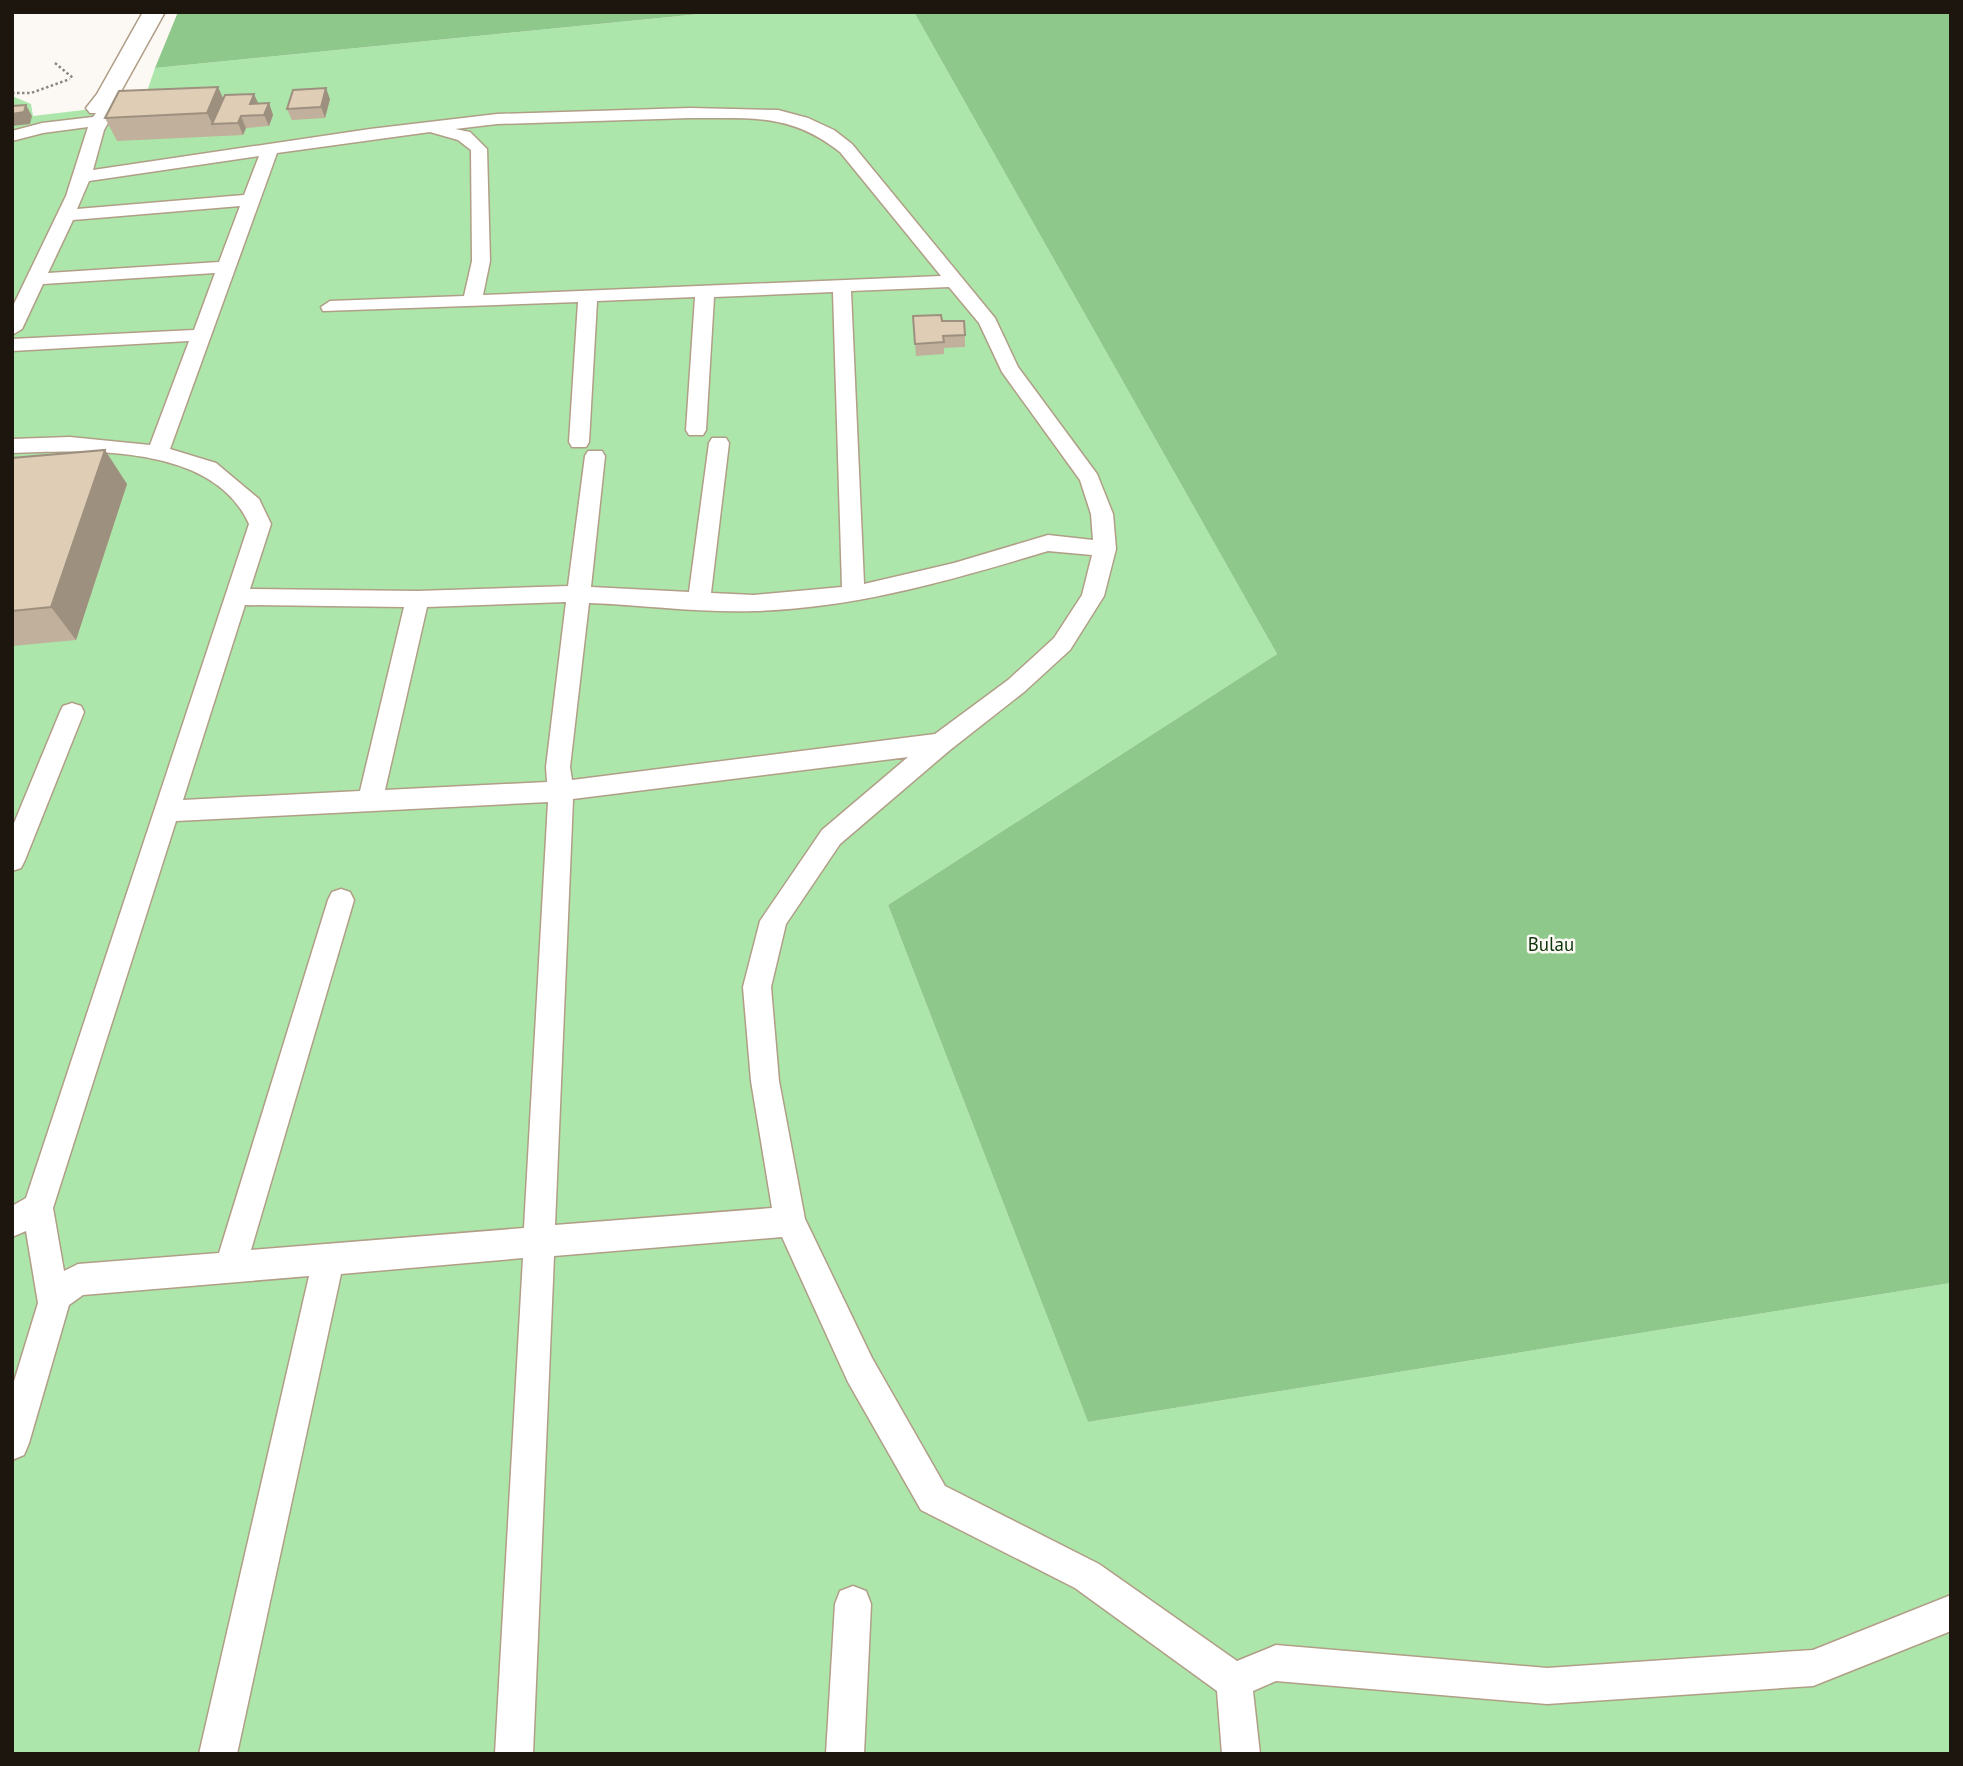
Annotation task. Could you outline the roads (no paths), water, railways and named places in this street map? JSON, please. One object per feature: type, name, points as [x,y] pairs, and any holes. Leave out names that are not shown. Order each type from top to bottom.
[{"type":"street","points":[[102,114],[154,12]]},
{"type":"lane","points":[[82,176],[370,134],[497,119],[690,113],[778,115],[802,121],[828,134],[846,148],[988,322],[1009,368],[1090,479],[1102,514],[1105,549],[1093,596],[1062,644],[1016,686],[941,743],[831,837],[773,921],[757,987],[765,1081],[790,1221],[860,1370],[933,1498],[1087,1576],[1234,1681],[1241,1754]]},
{"type":"lane","points":[[12,138],[35,141],[102,114]]},
{"type":"lane","points":[[12,329],[66,215],[102,114]]},
{"type":"lane","points":[[431,128],[464,136],[479,149],[481,261],[472,301]]},
{"type":"lane","points":[[158,452],[270,149]]},
{"type":"lane","points":[[66,215],[251,200]]},
{"type":"lane","points":[[36,279],[226,267]]},
{"type":"lane","points":[[330,307],[952,281]]},
{"type":"lane","points":[[842,287],[853,594]]},
{"type":"lane","points":[[696,430],[705,291]]},
{"type":"lane","points":[[514,1754],[561,791],[558,767],[579,594],[587,449],[588,296]]},
{"type":"lane","points":[[12,345],[201,335]]},
{"type":"lane","points":[[699,599],[719,443]]},
{"type":"lane","points":[[12,446],[70,444],[158,452],[209,468],[251,504],[260,524],[167,811],[25,1215],[54,1303],[12,1443]]},
{"type":"lane","points":[[236,597],[417,599],[579,594],[754,603],[853,594],[956,570],[1048,542],[1105,549]]},
{"type":"lane","points":[[370,801],[417,599]]},
{"type":"lane","points":[[12,860],[72,712]]},
{"type":"lane","points":[[167,811],[561,791],[941,743]]},
{"type":"lane","points":[[230,1268],[341,900]]},
{"type":"lane","points":[[53,1297],[78,1280],[790,1221]]},
{"type":"lane","points":[[218,1754],[328,1260]]},
{"type":"lane","points":[[845,1754],[853,1604]]},
{"type":"lane","points":[[1234,1681],[1276,1663],[1547,1686],[1813,1668],[1951,1613]]},
{"type":"park label","name":"Bulau","points":[[1551,944]]}]
